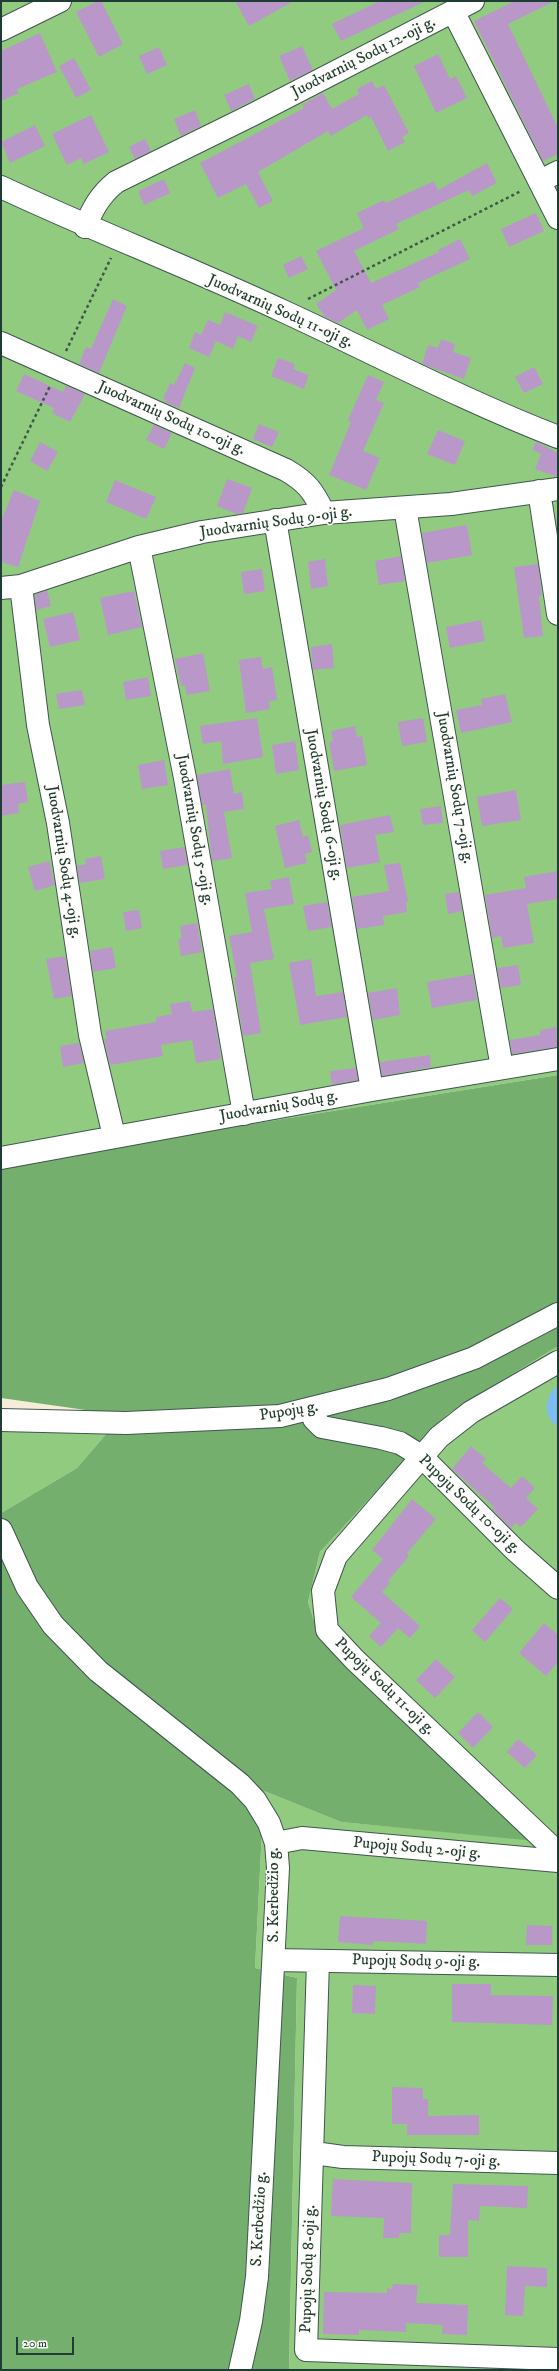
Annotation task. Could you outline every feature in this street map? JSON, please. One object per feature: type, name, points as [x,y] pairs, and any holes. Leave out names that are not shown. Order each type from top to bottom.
[{"type":"street","points":[[1,30],[60,1]]},
{"type":"street","points":[[454,11],[473,1]]},
{"type":"street","name":"Juodvarnių Sodų 12-oji g.","points":[[86,227],[96,203],[104,192],[116,182],[252,116],[454,11],[549,177],[558,218]]},
{"type":"street","name":"Juodvarnių Sodų 11-oji g.","points":[[1,187],[86,227],[284,311],[376,356],[558,438]]},
{"type":"street","name":"Juodvarnių Sodų 10-oji g.","points":[[1,343],[286,470],[304,480],[313,490],[324,513]]},
{"type":"street","points":[[549,490],[558,614]]},
{"type":"street","name":"Juodvarnių Sodų 9-oji g.","points":[[11,587],[139,547],[202,532],[324,513],[451,504],[549,490]]},
{"type":"street","name":"Juodvarnių Sodų 7-oji g.","points":[[405,508],[502,1068]]},
{"type":"street","name":"Juodvarnių Sodų 6-oji g.","points":[[275,520],[372,1090]]},
{"type":"street","name":"Juodvarnių Sodų 5-oji g.","points":[[139,547],[185,778],[244,1114]]},
{"type":"street","name":"Juodvarnių Sodų 4-oji g.","points":[[11,587],[58,822],[90,1035],[114,1136]]},
{"type":"street","name":"Juodvarnių Sodų g.","points":[[1,1158],[114,1136],[372,1090],[558,1059]]},
{"type":"street","name":"Pupojų g.","points":[[1,1420],[126,1423],[272,1416],[312,1409],[388,1388],[474,1358],[558,1314]]},
{"type":"street","name":"Pupojų Sodų 11-oji g.","points":[[558,1362],[471,1412],[439,1437],[336,1556],[322,1591],[327,1630],[354,1660],[558,1853]]},
{"type":"street","name":"Pupojų Sodų 10-oji g.","points":[[312,1409],[314,1419],[322,1427],[400,1443],[421,1456],[515,1550],[558,1588]]},
{"type":"street","name":"S. Kerbedžio g.","points":[[1,1530],[27,1587],[53,1624],[98,1671],[240,1784],[255,1800],[269,1823],[276,1843],[278,1868],[274,1960],[257,2277],[251,2321],[240,2370]]},
{"type":"street","name":"Pupojų Sodų 2-oji g.","points":[[276,1843],[302,1838],[558,1861]]},
{"type":"street","name":"Pupojų Sodų 9-oji g.","points":[[274,1960],[558,1965]]},
{"type":"street","name":"Pupojų Sodų 8-oji g.","points":[[318,1961],[314,2154],[306,2350],[558,2359]]},
{"type":"street","name":"Pupojų Sodų 7-oji g.","points":[[314,2154],[343,2157],[558,2163]]},
{"type":"path","points":[[284,311],[549,177]]},
{"type":"green space","points":[[1,1],[558,1],[558,1075],[1,1164]]},
{"type":"green space","points":[[558,1075],[558,1346],[448,1414],[320,1552],[308,1602],[320,1640],[535,1841],[341,1822],[264,1791],[255,1968],[297,1978],[289,2370],[1,2370],[1,1513],[77,1468],[107,1433],[107,1413],[1,1398],[1,1164]]},
{"type":"green space","points":[[558,1346],[558,2370],[289,2370],[297,1978],[255,1968],[264,1791],[341,1822],[535,1840],[320,1640],[308,1602],[320,1552],[448,1414]]},
{"type":"green space","points":[[1,1427],[107,1433],[77,1468],[1,1513]]},
{"type":"water","points":[[558,1386],[558,1426],[549,1418],[547,1406],[550,1395]]},
{"type":"building","points":[[98,1],[101,1],[123,44],[99,57],[76,12]]},
{"type":"building","points":[[235,1],[294,1],[249,26]]},
{"type":"building","points":[[380,1],[426,1],[341,41],[332,24]]},
{"type":"building","points":[[515,1],[555,1],[508,24],[558,128],[558,154],[543,161],[474,21]]},
{"type":"building","points":[[40,33],[57,72],[17,89],[19,93],[1,101],[1,51]]},
{"type":"building","points":[[302,46],[313,70],[290,81],[279,56]]},
{"type":"building","points":[[159,47],[167,65],[147,74],[139,56]]},
{"type":"building","points":[[438,54],[450,79],[456,76],[467,98],[436,113],[414,66]]},
{"type":"building","points":[[74,58],[91,90],[76,98],[59,66]]},
{"type":"building","points":[[372,81],[376,89],[384,85],[409,133],[402,137],[405,142],[388,151],[371,117],[368,118],[367,115],[331,136],[328,131],[258,172],[273,201],[259,208],[246,184],[218,198],[200,163],[304,108],[302,105],[323,93],[332,109],[359,94],[357,89]]},
{"type":"building","points":[[249,84],[255,99],[231,111],[224,95]]},
{"type":"building","points":[[195,110],[201,126],[181,136],[174,119]]},
{"type":"building","points":[[91,115],[109,152],[84,164],[81,158],[67,165],[52,134]]},
{"type":"building","points":[[35,125],[45,146],[10,163],[1,142]]},
{"type":"building","points":[[145,139],[151,151],[135,159],[129,147]]},
{"type":"building","points":[[487,163],[497,183],[472,196],[469,190],[396,224],[399,229],[354,251],[371,283],[439,252],[438,250],[460,239],[470,259],[418,283],[420,287],[382,305],[389,319],[367,330],[357,310],[338,323],[325,317],[316,304],[336,290],[316,251],[364,228],[357,213],[384,200],[386,203],[434,181],[438,190]]},
{"type":"building","points":[[164,179],[170,193],[144,205],[138,191]]},
{"type":"building","points":[[536,213],[544,231],[509,247],[501,229]]},
{"type":"building","points":[[301,256],[308,269],[289,278],[283,265]]},
{"type":"building","points":[[113,299],[127,306],[99,373],[79,364],[86,347],[91,349]]},
{"type":"building","points":[[225,312],[258,326],[251,342],[238,336],[233,349],[216,341],[209,357],[189,348],[195,332],[201,335],[208,320],[220,325]]},
{"type":"building","points":[[441,339],[455,344],[453,352],[471,358],[464,379],[422,364],[428,345],[438,348]]},
{"type":"building","points":[[278,358],[295,364],[293,369],[309,375],[304,389],[271,376]]},
{"type":"building","points":[[185,363],[195,368],[179,408],[165,402],[166,400],[163,399],[170,383],[174,385]]},
{"type":"building","points":[[534,367],[543,384],[524,393],[515,377]]},
{"type":"building","points":[[24,374],[63,392],[66,386],[85,394],[70,422],[52,413],[54,408],[16,391]]},
{"type":"building","points":[[368,375],[384,382],[376,400],[384,403],[363,451],[380,458],[366,490],[329,475],[351,422],[348,420]]},
{"type":"building","points":[[259,424],[279,432],[272,447],[253,439]]},
{"type":"building","points":[[154,425],[172,433],[164,449],[146,440]]},
{"type":"building","points":[[438,430],[465,441],[455,465],[427,454]]},
{"type":"building","points":[[40,442],[58,452],[47,471],[30,461]]},
{"type":"building","points":[[536,442],[558,453],[558,477],[535,469],[541,454],[532,450]]},
{"type":"building","points":[[227,479],[252,488],[243,513],[237,514],[217,506]]},
{"type":"building","points":[[115,480],[156,497],[146,519],[106,502]]},
{"type":"building","points":[[14,490],[40,501],[18,567],[1,562],[1,521]]},
{"type":"building","points":[[467,525],[472,555],[427,563],[422,533]]},
{"type":"building","points":[[401,556],[405,581],[379,585],[375,561]]},
{"type":"building","points":[[325,559],[328,586],[311,589],[308,562]]},
{"type":"building","points":[[538,564],[542,595],[539,596],[543,636],[524,638],[514,567]]},
{"type":"building","points":[[262,569],[265,591],[244,594],[241,572]]},
{"type":"building","points":[[47,590],[51,606],[36,610],[35,595]]},
{"type":"building","points":[[134,591],[142,627],[108,635],[100,598]]},
{"type":"building","points":[[73,612],[80,640],[50,647],[43,619]]},
{"type":"building","points":[[481,620],[485,641],[450,648],[446,627]]},
{"type":"building","points":[[332,644],[334,668],[313,670],[311,647]]},
{"type":"building","points":[[203,653],[210,691],[187,695],[185,685],[181,686],[175,659]]},
{"type":"building","points":[[261,657],[263,669],[272,667],[277,700],[269,701],[270,709],[246,713],[239,660]]},
{"type":"building","points":[[148,677],[151,696],[126,700],[123,682]]},
{"type":"building","points":[[82,690],[85,705],[59,709],[56,694]]},
{"type":"building","points":[[505,694],[512,722],[461,733],[456,710],[482,705],[481,699]]},
{"type":"building","points":[[257,718],[263,757],[223,764],[221,741],[203,744],[200,726]]},
{"type":"building","points":[[423,718],[427,742],[402,746],[398,722]]},
{"type":"building","points":[[355,726],[357,737],[362,736],[367,765],[334,771],[329,742],[333,741],[331,731]]},
{"type":"building","points":[[295,741],[299,770],[276,774],[272,745]]},
{"type":"building","points":[[164,760],[168,785],[142,789],[138,765]]},
{"type":"building","points":[[230,769],[234,794],[242,792],[244,809],[224,812],[232,858],[212,861],[206,805],[202,805],[197,775]]},
{"type":"building","points":[[25,782],[28,802],[18,804],[19,813],[1,816],[1,785]]},
{"type":"building","points":[[516,790],[521,820],[482,826],[477,797]]},
{"type":"building","points":[[441,806],[443,823],[423,825],[420,809]]},
{"type":"building","points":[[390,815],[394,832],[375,835],[380,862],[347,868],[340,825]]},
{"type":"building","points":[[299,820],[303,837],[308,835],[312,852],[305,854],[307,863],[285,868],[275,826]]},
{"type":"building","points":[[184,847],[188,865],[163,869],[160,851]]},
{"type":"building","points":[[101,856],[105,879],[80,883],[77,866],[86,864],[85,859]]},
{"type":"building","points":[[49,861],[55,885],[35,891],[28,867]]},
{"type":"building","points":[[400,863],[408,901],[406,902],[407,912],[383,916],[384,925],[357,929],[352,897],[389,891],[384,865]]},
{"type":"building","points":[[558,871],[558,899],[527,904],[534,943],[503,948],[501,936],[492,938],[485,895],[526,888],[524,877]]},
{"type":"building","points":[[289,877],[294,904],[264,909],[274,959],[250,963],[261,1033],[243,1036],[234,977],[237,977],[229,936],[252,932],[245,893],[272,889],[270,881]]},
{"type":"building","points":[[459,892],[462,911],[448,914],[445,894]]},
{"type":"building","points":[[327,902],[332,927],[308,931],[303,906]]},
{"type":"building","points":[[139,910],[142,928],[126,931],[123,912]]},
{"type":"building","points":[[197,923],[202,952],[181,956],[178,939],[182,938],[180,926]]},
{"type":"building","points":[[112,947],[116,968],[93,972],[90,951]]},
{"type":"building","points":[[65,956],[72,996],[54,999],[46,959]]},
{"type":"building","points":[[311,959],[316,996],[343,992],[347,1017],[300,1025],[289,963]]},
{"type":"building","points":[[518,965],[521,985],[501,988],[497,968]]},
{"type":"building","points":[[473,974],[477,1000],[432,1008],[427,982]]},
{"type":"building","points":[[397,988],[400,1015],[373,1020],[368,993]]},
{"type":"building","points":[[190,1001],[192,1012],[213,1009],[221,1059],[196,1063],[192,1040],[161,1045],[163,1056],[110,1065],[104,1039],[107,1039],[105,1031],[156,1022],[156,1017],[172,1014],[170,1004]]},
{"type":"building","points":[[556,1027],[558,1047],[512,1054],[510,1040],[540,1035],[540,1030]]},
{"type":"building","points":[[79,1043],[84,1063],[63,1067],[60,1046]]},
{"type":"building","points":[[430,1055],[431,1067],[382,1076],[380,1062]]},
{"type":"building","points":[[356,1068],[358,1080],[332,1085],[330,1071]]},
{"type":"building","points":[[471,1446],[486,1459],[482,1463],[511,1488],[522,1476],[535,1488],[526,1498],[538,1509],[521,1527],[516,1523],[511,1528],[492,1509],[494,1507],[452,1469]]},
{"type":"building","points":[[412,1499],[436,1519],[407,1553],[409,1556],[388,1581],[390,1583],[382,1592],[420,1626],[410,1638],[398,1628],[381,1647],[369,1636],[381,1623],[351,1597],[383,1559],[372,1550]]},
{"type":"building","points":[[500,1598],[513,1609],[485,1642],[472,1630]]},
{"type":"building","points":[[544,1623],[558,1635],[558,1662],[546,1676],[519,1653]]},
{"type":"building","points":[[436,1659],[455,1677],[435,1698],[416,1680]]},
{"type":"building","points":[[478,1712],[493,1727],[473,1748],[458,1733]]},
{"type":"building","points":[[518,1739],[537,1755],[525,1768],[507,1752]]},
{"type":"building","points":[[340,1916],[427,1921],[426,1944],[373,1941],[373,1945],[338,1942]]},
{"type":"building","points":[[527,1925],[552,1926],[552,1945],[526,1945]]},
{"type":"building","points":[[452,1984],[491,1984],[491,1995],[553,1996],[552,2025],[452,2022]]},
{"type":"building","points":[[353,1985],[376,1986],[375,2014],[352,2013]]},
{"type":"building","points":[[392,2087],[423,2088],[423,2099],[428,2099],[428,2116],[479,2115],[479,2135],[407,2135],[407,2124],[392,2124]]},
{"type":"building","points":[[333,2179],[412,2183],[411,2233],[400,2233],[399,2238],[383,2238],[384,2218],[331,2216]]},
{"type":"building","points":[[453,2184],[528,2186],[527,2208],[480,2206],[479,2221],[468,2220],[468,2257],[439,2257],[439,2235],[450,2235]]},
{"type":"building","points":[[507,2266],[547,2268],[547,2287],[525,2286],[523,2316],[505,2315]]},
{"type":"building","points":[[393,2284],[418,2285],[416,2303],[468,2305],[467,2335],[442,2334],[443,2325],[406,2323],[406,2332],[359,2330],[359,2335],[323,2334],[324,2292],[387,2293],[387,2288],[392,2289]]}]
